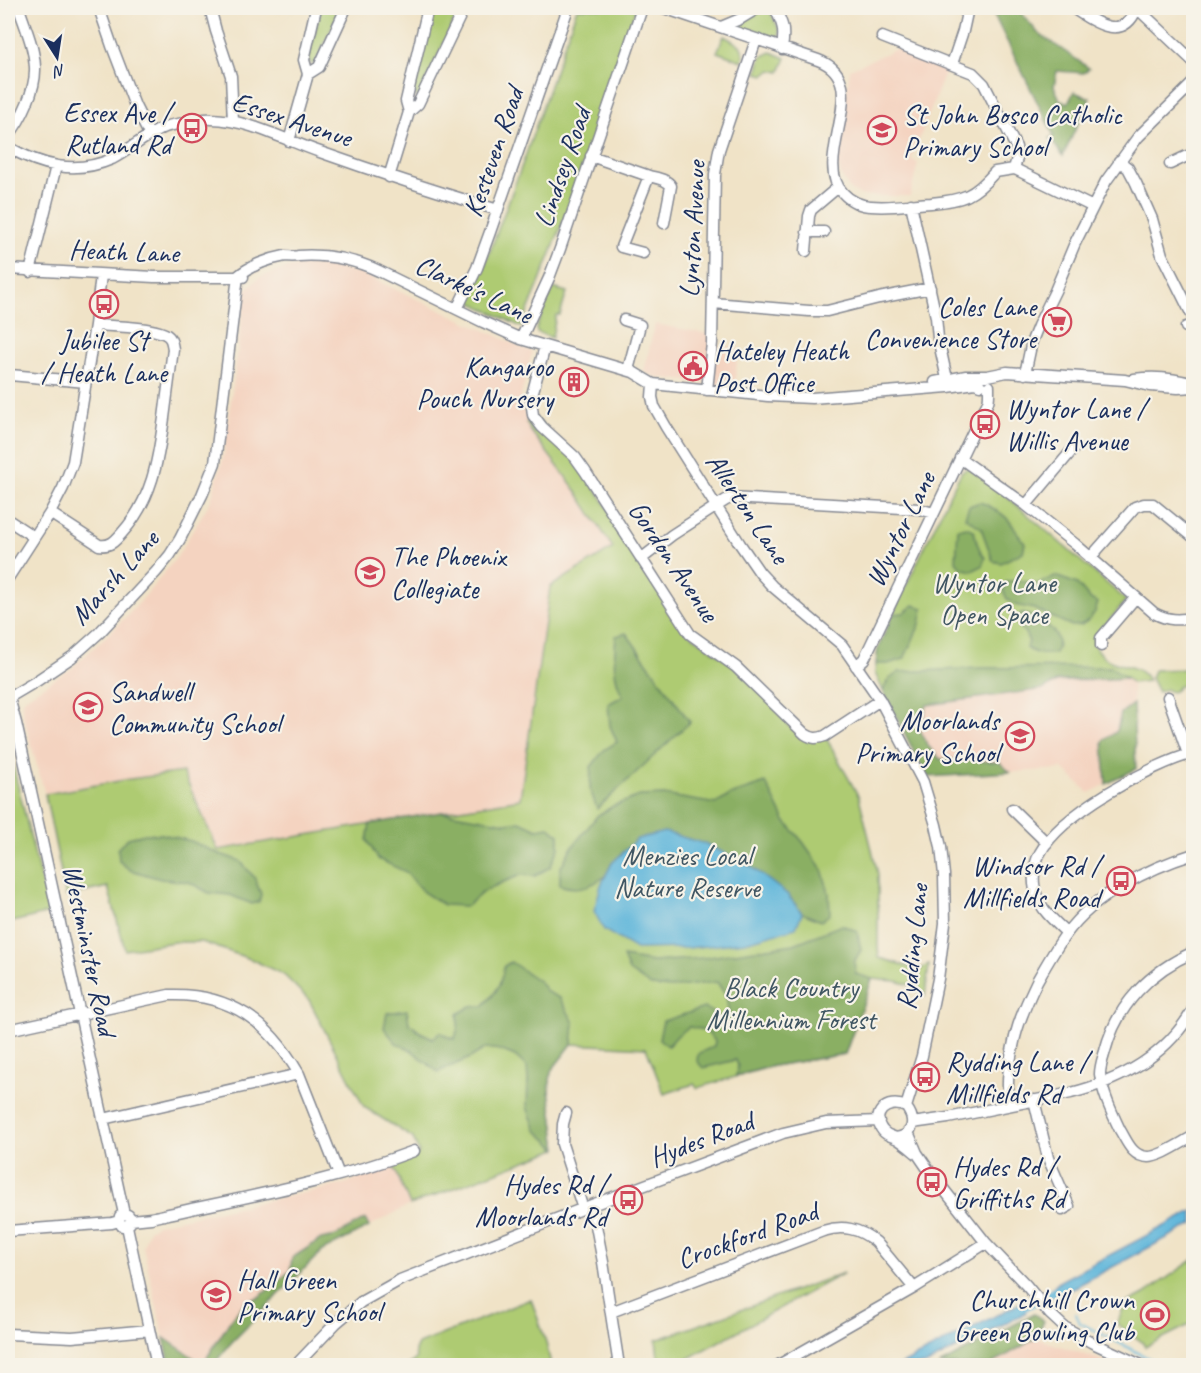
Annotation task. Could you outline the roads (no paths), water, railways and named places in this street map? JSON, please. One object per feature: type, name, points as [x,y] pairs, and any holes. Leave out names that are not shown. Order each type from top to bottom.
[{"type":"street","points":[[8,136],[27,104],[35,67],[29,36],[19,8]]},
{"type":"street","points":[[99,8],[111,46],[135,106],[150,136]]},
{"type":"street","points":[[210,8],[231,76],[232,121]]},
{"type":"street","points":[[290,141],[308,75],[304,60],[316,8]]},
{"type":"street","points":[[308,75],[320,67],[346,8]]},
{"type":"street","points":[[409,112],[406,101],[428,8]]},
{"type":"street","points":[[389,177],[409,112],[418,104],[464,8]]},
{"type":"street","name":"Kesteven Road","points":[[458,309],[477,268],[567,8]]},
{"type":"street","name":"Lindsey Road","points":[[521,339],[552,268],[642,8]]},
{"type":"street","points":[[664,8],[826,63],[837,74],[843,92],[832,170],[837,188],[860,204],[871,206],[954,200],[968,196],[982,187],[995,172],[1014,169],[1093,207]]},
{"type":"street","points":[[721,27],[758,8]]},
{"type":"street","points":[[775,8],[783,26],[782,49]]},
{"type":"street","points":[[952,64],[968,8]]},
{"type":"street","points":[[1073,8],[1096,23],[1118,27],[1129,22],[1137,8],[1194,62]]},
{"type":"street","points":[[882,37],[973,73],[984,84],[1016,147],[1017,158],[1014,169]]},
{"type":"street","name":"Lynton Avenue","points":[[707,390],[712,343],[715,174],[719,150],[756,40]]},
{"type":"street","points":[[1022,374],[1038,326],[1106,181],[1138,136],[1194,82]]},
{"type":"street","name":"Essex Avenue","points":[[8,147],[26,157],[56,166],[71,168],[89,166],[110,159],[164,128],[209,118],[254,126],[389,177],[498,210]]},
{"type":"street","points":[[591,156],[670,183],[664,223]]},
{"type":"street","points":[[1170,164],[1187,156],[1194,160]]},
{"type":"street","points":[[1119,161],[1128,168],[1152,219],[1162,255],[1191,324]]},
{"type":"street","points":[[30,272],[56,166]]},
{"type":"street","points":[[643,253],[621,247],[649,176]]},
{"type":"street","points":[[806,251],[811,210],[837,188]]},
{"type":"street","points":[[911,204],[936,317],[947,382],[955,381],[960,385]]},
{"type":"street","points":[[807,232],[824,232]]},
{"type":"street","name":"Clarke's Lane","points":[[238,276],[251,276],[296,257],[323,255],[338,257],[366,265],[521,339],[630,371],[652,384]]},
{"type":"street","name":"Heath Lane","points":[[8,269],[154,277],[238,276]]},
{"type":"street","points":[[8,578],[50,513],[63,489],[73,462],[101,275]]},
{"type":"street","name":"Marsh Lane","points":[[8,696],[35,682],[72,657],[99,633],[171,555],[180,539],[215,463],[238,276]]},
{"type":"street","points":[[713,303],[827,311],[930,288]]},
{"type":"street","points":[[624,320],[640,325],[630,371]]},
{"type":"street","points":[[50,513],[99,545],[106,546],[114,543],[128,527],[145,498],[156,470],[173,349],[171,339],[167,334],[154,330],[95,325]]},
{"type":"street","name":"Gordon Avenue","points":[[545,346],[531,399],[533,416],[575,457],[690,634],[736,667],[811,738],[817,739],[825,736],[879,700]]},
{"type":"street","points":[[1030,352],[1038,374]]},
{"type":"street","points":[[652,384],[768,396],[812,398],[986,383],[1007,372],[1125,380],[1150,386],[1178,388],[1194,385]]},
{"type":"street","points":[[10,375],[86,382]]},
{"type":"street","points":[[912,389],[947,379],[975,375],[986,383]]},
{"type":"street","name":"Wyntor Lane","points":[[856,666],[864,659],[990,400],[986,383]]},
{"type":"street","name":"Allerton Lane","points":[[652,384],[654,406],[760,573],[772,586],[842,645],[856,666]]},
{"type":"street","points":[[1026,505],[1074,448]]},
{"type":"street","points":[[960,458],[1026,505],[1155,613],[1163,618],[1175,620],[1194,618]]},
{"type":"street","points":[[641,559],[672,535],[731,498],[919,509],[934,513]]},
{"type":"street","points":[[1090,558],[1135,507],[1144,504],[1153,504],[1192,536]]},
{"type":"street","points":[[8,520],[34,537]]},
{"type":"street","points":[[1101,646],[1101,638],[1136,597]]},
{"type":"street","name":"Rydding Lane","points":[[856,666],[879,700],[923,782],[941,847],[945,923],[938,979],[922,1056],[906,1107]]},
{"type":"street","name":"Westminster Road","points":[[8,696],[157,1365]]},
{"type":"street","points":[[1067,933],[1045,912],[1035,890],[1034,875],[1039,854],[1063,826],[1079,812],[1155,767],[1191,754],[1168,697]]},
{"type":"street","points":[[1011,809],[1047,843]]},
{"type":"street","points":[[1010,1105],[1007,1091],[1009,1063],[1021,1017],[1043,971],[1067,933],[1102,899],[1129,881],[1158,867],[1194,855]]},
{"type":"street","points":[[1194,952],[1181,957],[1159,971],[1140,988],[1124,1008],[1107,1041],[1101,1066],[1102,1084],[1120,1128],[1130,1148],[1137,1154],[1146,1157],[1154,1156],[1194,1136]]},
{"type":"street","points":[[8,1030],[170,995],[208,997],[242,1011],[254,1019],[273,1038],[299,1074],[339,1175]]},
{"type":"street","points":[[895,1138],[901,1137],[910,1128],[1071,1093],[1102,1084],[1137,1068],[1157,1053],[1175,1035],[1194,1008]]},
{"type":"street","points":[[103,1119],[299,1074]]},
{"type":"street","points":[[1034,1100],[1048,1158],[1069,1206],[1062,1210]]},
{"type":"street","points":[[916,1153],[910,1128],[912,1116],[906,1107],[896,1104],[886,1106],[881,1112],[879,1121],[884,1132],[916,1153],[986,1243],[1050,1314],[1064,1328],[1143,1365]]},
{"type":"street","points":[[566,1113],[562,1144],[587,1207],[611,1312],[619,1365]]},
{"type":"street","name":"Hydes Road","points":[[296,1365],[336,1323],[361,1302],[400,1280],[783,1133],[826,1123],[879,1121]]},
{"type":"street","points":[[8,1228],[112,1223],[151,1218],[339,1175],[414,1151]]},
{"type":"street","name":"Crockford Road","points":[[611,1312],[834,1228],[852,1228],[869,1236],[914,1288]]},
{"type":"street","points":[[777,1365],[914,1288],[986,1243]]},
{"type":"street","points":[[8,1335],[72,1337],[149,1330]]},
{"type":"water","points":[[664,832],[706,844],[750,866],[787,894],[802,913],[796,928],[745,942],[688,948],[636,949],[604,930],[594,911],[601,885],[612,863],[637,839]]},
{"type":"water","points":[[1193,1211],[1193,1224],[1064,1293],[1046,1296],[1060,1281]]},
{"type":"water","points":[[1020,1303],[1027,1306],[1025,1313],[925,1365],[900,1365]]},
{"type":"waterway","points":[[1019,1310],[1055,1291]]},
{"type":"waterway","points":[[1076,1314],[1080,1323],[1164,1366]]},
{"type":"place","name":"Essex Ave / Rutland Rd","points":[[192,128]]},
{"type":"place","name":"St John Bosco Catholic Primary School","points":[[882,130]]},
{"type":"place","name":"Jubilee St / Heath Lane","points":[[104,304]]},
{"type":"place","name":"Coles Lane Convenience Store","points":[[1057,322]]},
{"type":"place","name":"Hateley Heath Post Office","points":[[693,366]]},
{"type":"place","name":"Kangaroo Pouch Nursery","points":[[574,382]]},
{"type":"place","name":"Wyntor Lane / Willis Avenue","points":[[985,424]]},
{"type":"place","name":"The Phoenix Collegiate","points":[[370,572]]},
{"type":"place","name":"Sandwell Community School","points":[[88,707]]},
{"type":"place","name":"Moorlands Primary School","points":[[1020,736]]},
{"type":"place","name":"Windsor Rd / Millfields Road","points":[[1121,881]]},
{"type":"place","name":"Rydding Lane / Millfields Rd","points":[[925,1077]]},
{"type":"place","name":"Hydes Rd / Griffiths Rd","points":[[932,1182]]},
{"type":"place","name":"Hydes Rd / Moorlands Rd","points":[[628,1200]]},
{"type":"place","name":"Hall Green Primary School","points":[[216,1295]]},
{"type":"place","name":"Churchhill Crown Green Bowling Club","points":[[1155,1315]]},
{"type":"park label","name":"Wyntor Lane Open Space","points":[[994,598]]},
{"type":"park label","name":"Menzies Local Nature Reserve","points":[[687,871]]},
{"type":"park label","name":"Black Country Millennium Forest","points":[[791,1003]]}]
